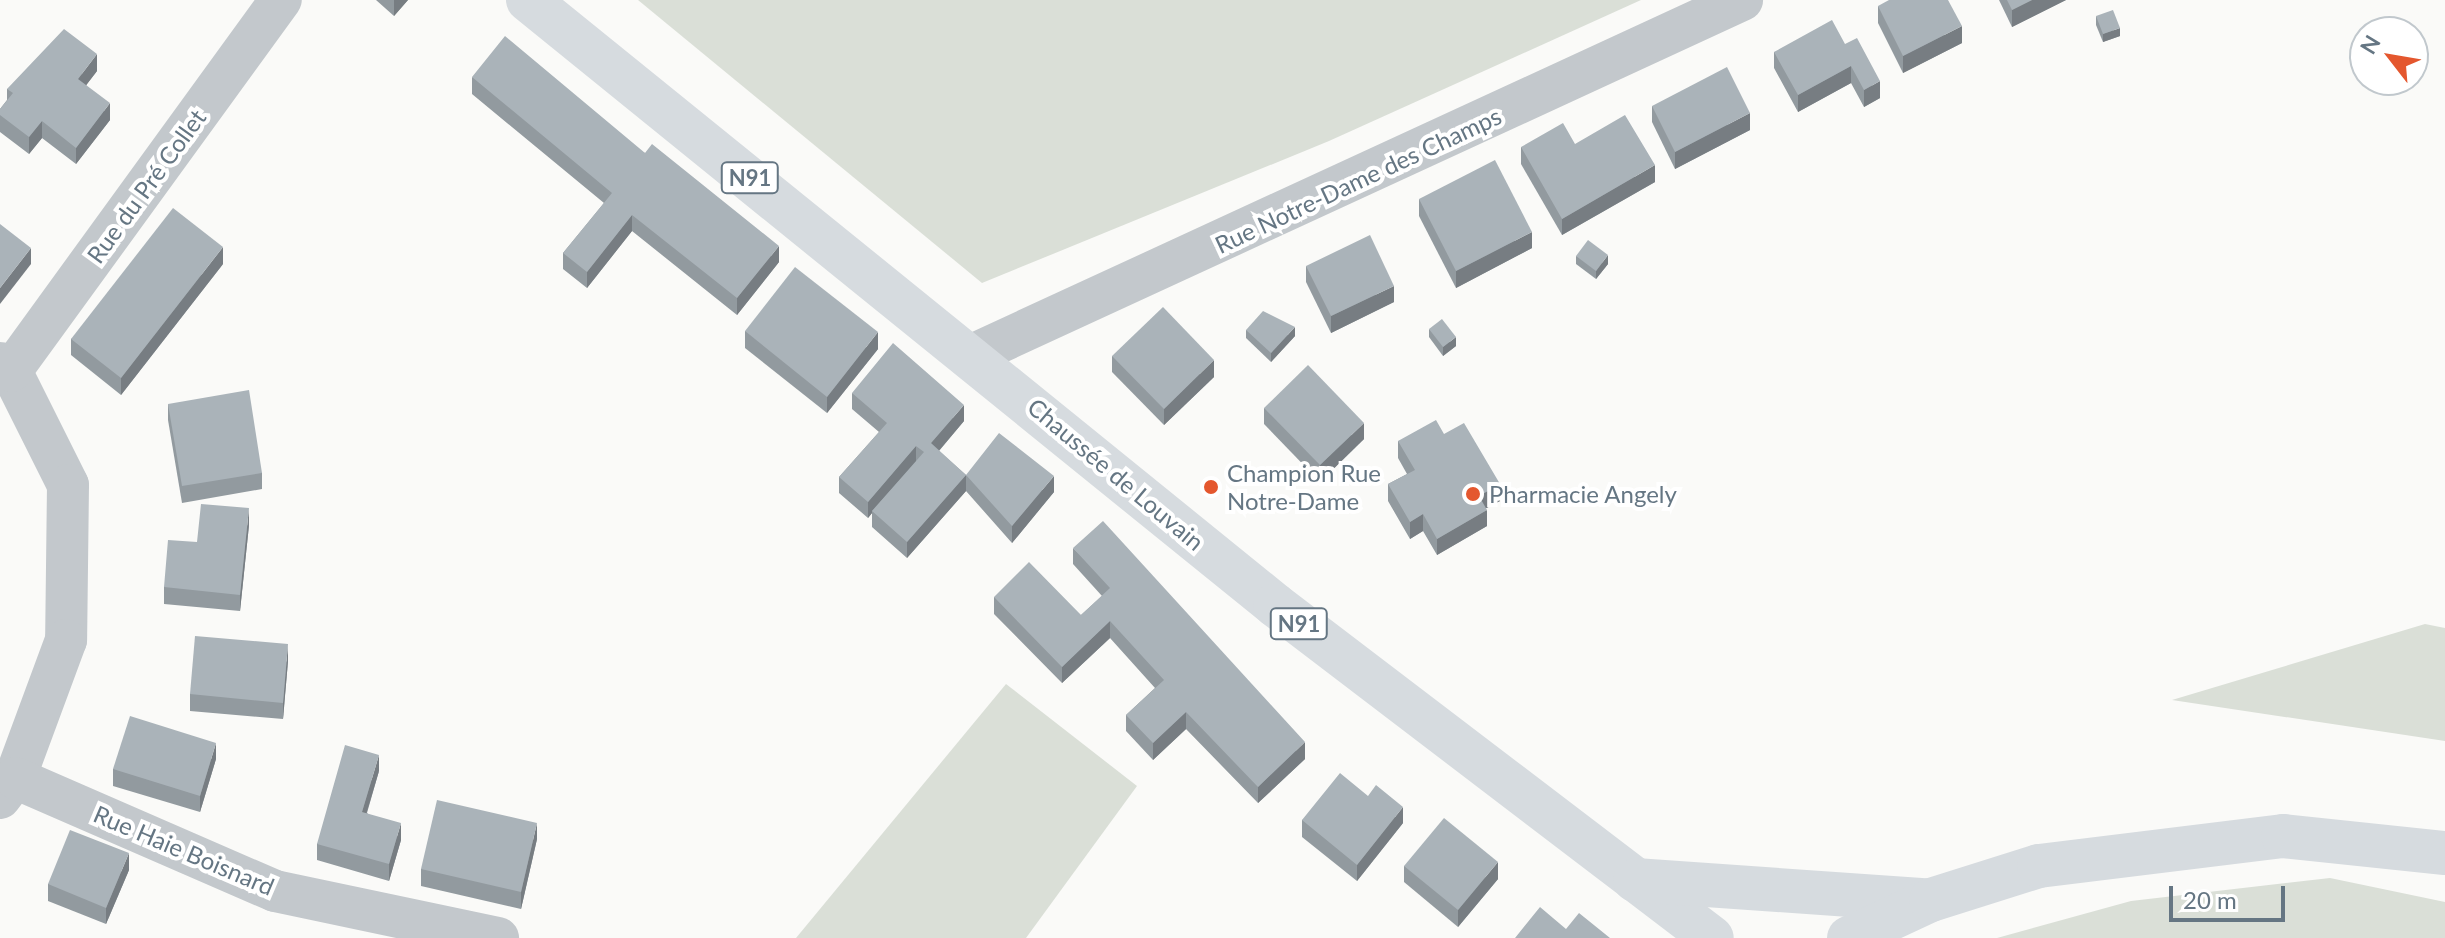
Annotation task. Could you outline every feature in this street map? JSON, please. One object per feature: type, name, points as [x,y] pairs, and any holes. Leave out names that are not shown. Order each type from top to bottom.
[{"type":"main road","name":"Chaussée de Louvain","points":[[528,0],[972,355],[1310,633],[1712,938]]},
{"type":"main road","points":[[1849,938],[1931,900],[2039,866],[2283,836],[2445,853]]},
{"type":"main road","points":[[1635,880],[1931,900]]},
{"type":"street","name":"Rue du Pré Collet","points":[[6,367],[281,0]]},
{"type":"street","name":"Rue Notre-Dame des Champs","points":[[972,355],[1742,0]]},
{"type":"street","points":[[6,367],[68,485],[66,640],[7,788]]},
{"type":"street","name":"Rue Haie Boisnard","points":[[7,788],[275,891],[498,938]]},
{"type":"shaded area","points":[[638,0],[1641,0],[1329,141],[982,283]]},
{"type":"shaded area","points":[[2425,624],[2445,628],[2445,741],[2172,700]]},
{"type":"shaded area","points":[[1006,684],[1137,786],[1026,938],[796,938]]},
{"type":"shaded area","points":[[2330,878],[2445,902],[2445,938],[1997,938],[2131,901]]},
{"type":"building","points":[[1889,0],[1948,0],[1962,26],[1903,56],[1878,6]]},
{"type":"building","points":[[2007,0],[2032,0],[2012,10]]},
{"type":"building","points":[[2113,10],[2120,28],[2103,34],[2096,16]]},
{"type":"building","points":[[1832,20],[1845,44],[1857,38],[1880,81],[1864,90],[1851,66],[1798,95],[1774,52]]},
{"type":"building","points":[[64,29],[97,54],[78,79],[110,103],[76,148],[42,121],[29,137],[0,115],[0,109],[13,93],[7,89]]},
{"type":"building","points":[[505,36],[645,153],[652,144],[779,246],[737,298],[632,215],[587,272],[563,253],[612,193],[472,77]]},
{"type":"building","points":[[1727,67],[1750,113],[1675,152],[1652,106]]},
{"type":"building","points":[[1625,115],[1655,165],[1562,219],[1521,147],[1563,123],[1575,144]]},
{"type":"building","points":[[1495,160],[1532,232],[1456,271],[1419,199]]},
{"type":"building","points":[[173,208],[223,247],[121,378],[71,339]]},
{"type":"building","points":[[0,224],[31,248],[0,288]]},
{"type":"building","points":[[1370,235],[1394,286],[1331,316],[1306,266]]},
{"type":"building","points":[[1588,240],[1608,255],[1596,271],[1576,256]]},
{"type":"building","points":[[795,267],[878,332],[827,397],[745,331]]},
{"type":"building","points":[[1163,307],[1214,360],[1164,409],[1112,356]]},
{"type":"building","points":[[1263,311],[1295,327],[1271,353],[1246,330]]},
{"type":"building","points":[[1442,319],[1456,337],[1443,347],[1429,329]]},
{"type":"building","points":[[893,343],[964,405],[931,443],[966,475],[907,542],[872,511],[924,452],[916,446],[868,502],[839,477],[887,423],[852,393]]},
{"type":"building","points":[[1308,365],[1364,423],[1320,465],[1264,408]]},
{"type":"building","points":[[249,390],[262,473],[182,486],[168,404]]},
{"type":"building","points":[[1436,420],[1444,434],[1464,423],[1500,484],[1479,496],[1487,510],[1437,539],[1423,514],[1410,522],[1388,484],[1415,470],[1398,441]]},
{"type":"building","points":[[999,433],[1054,476],[1012,526],[966,475]]},
{"type":"building","points":[[201,504],[249,508],[240,595],[164,587],[168,540],[197,542]]},
{"type":"building","points":[[1103,521],[1305,742],[1258,787],[1186,712],[1153,743],[1126,715],[1164,680],[1110,621],[1062,667],[994,597],[1029,562],[1081,615],[1110,588],[1073,548]]},
{"type":"building","points":[[195,636],[288,644],[283,703],[190,694]]},
{"type":"building","points":[[130,716],[216,743],[200,796],[113,769]]},
{"type":"building","points":[[345,745],[379,755],[362,812],[401,823],[389,864],[317,844]]},
{"type":"building","points":[[1340,773],[1368,796],[1376,785],[1403,807],[1357,865],[1302,820]]},
{"type":"building","points":[[437,800],[537,823],[521,892],[421,869]]},
{"type":"building","points":[[1444,818],[1498,862],[1458,910],[1404,866]]},
{"type":"building","points":[[70,830],[129,853],[106,908],[48,884]]},
{"type":"building","points":[[1540,907],[1566,929],[1579,913],[1610,938],[1515,938]]},
{"type":"place","name":"Champion Rue Notre-Dame","points":[[1211,487]]},
{"type":"place","name":"Pharmacie Angely","points":[[1473,494]]}]
